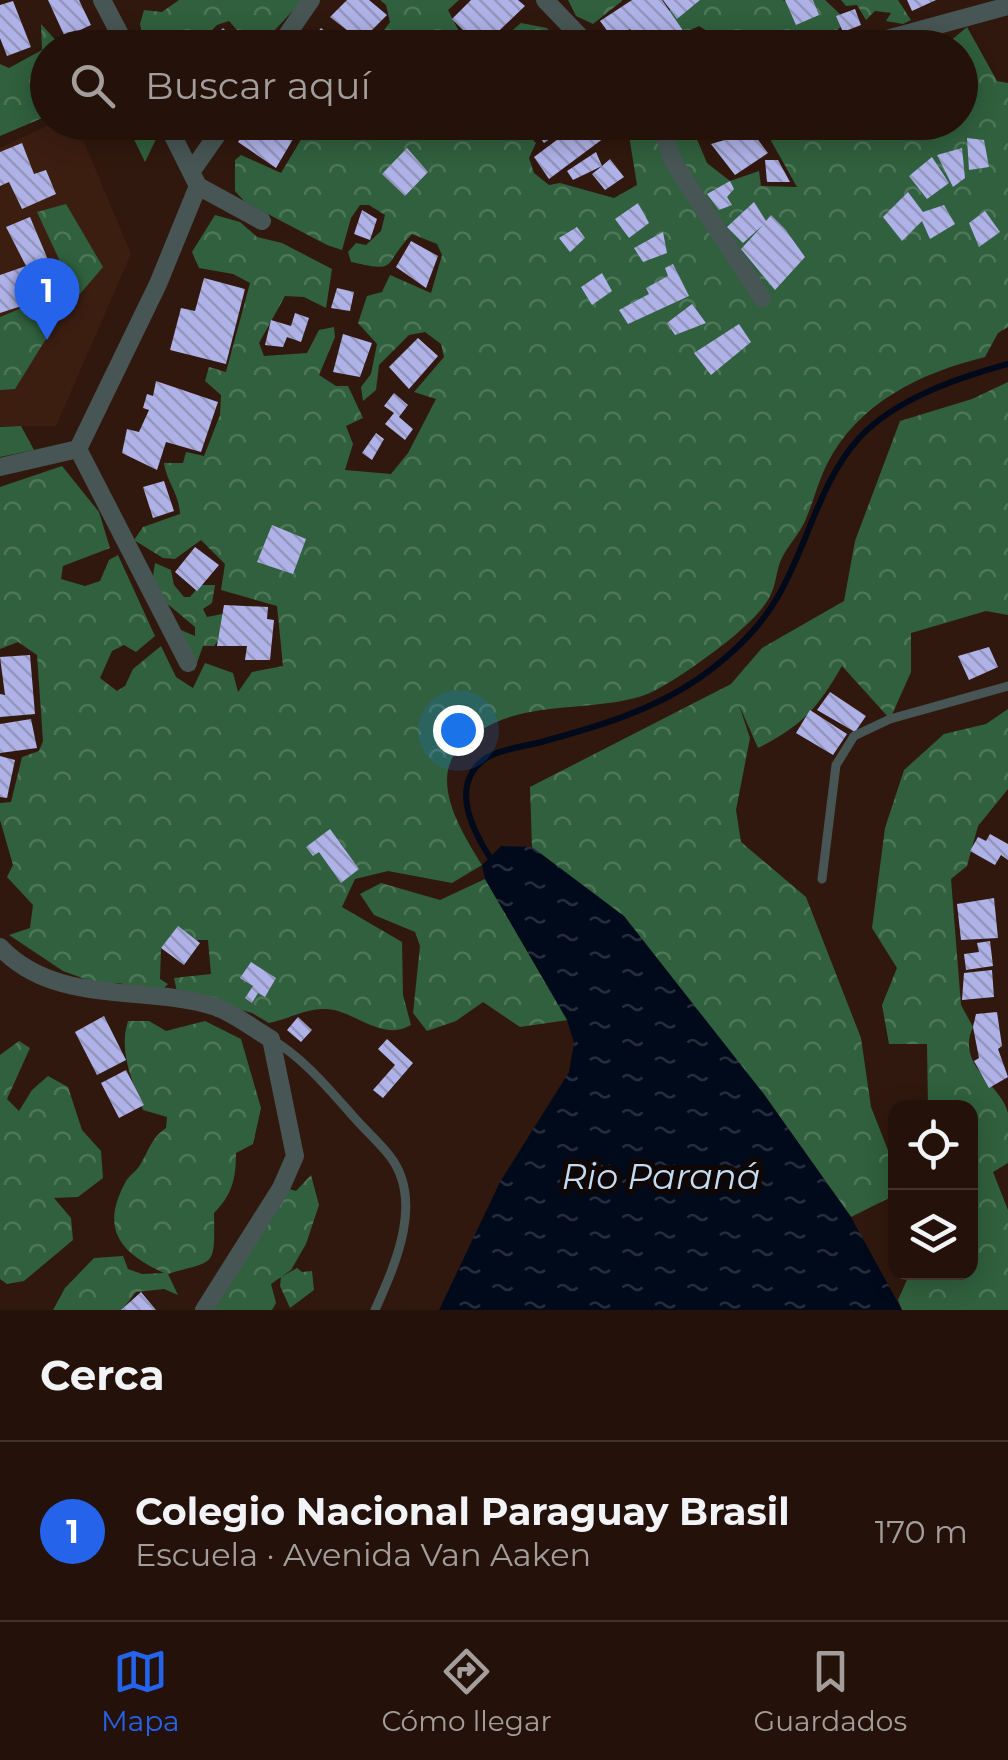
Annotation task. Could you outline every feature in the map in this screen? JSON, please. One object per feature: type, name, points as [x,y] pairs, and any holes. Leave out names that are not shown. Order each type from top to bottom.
[{"type":"street","points":[[102,0],[118,30]]},
{"type":"street","points":[[290,30],[311,0]]},
{"type":"street","points":[[545,0],[574,30]]},
{"type":"street","points":[[920,30],[1008,6]]},
{"type":"street","points":[[175,140],[195,179],[262,221]]},
{"type":"street","points":[[78,449],[158,284],[195,179],[216,140]]},
{"type":"street","points":[[667,140],[672,160],[762,298]]},
{"type":"street","points":[[0,467],[78,449]]},
{"type":"street","points":[[78,449],[188,662]]},
{"type":"street","points":[[0,946],[55,980],[104,992],[218,1008],[271,1039],[295,1156],[281,1188],[204,1310]]},
{"type":"lane","points":[[822,879],[836,765],[854,736],[890,720],[1008,686]]},
{"type":"lane","points":[[271,1039],[314,1071],[390,1157],[403,1182],[406,1217],[394,1268],[375,1310]]},
{"type":"shaded area","points":[[30,134],[30,140],[83,140],[131,254],[56,426],[0,426],[0,148]]},
{"type":"green space","points":[[179,0],[303,0],[275,30],[237,30],[229,21],[212,30],[141,30],[144,10],[162,12]]},
{"type":"green space","points":[[380,0],[459,0],[448,10],[458,30],[384,30],[390,22],[386,5]]},
{"type":"green space","points":[[568,0],[622,1],[593,24],[576,16]]},
{"type":"green space","points":[[673,0],[782,0],[806,7],[814,0],[825,0],[840,14],[841,27],[706,30],[699,26],[683,30],[667,19]]},
{"type":"green space","points":[[841,0],[898,0],[911,20],[903,24],[886,21],[891,13],[875,11],[866,20],[857,5],[846,6]]},
{"type":"green space","points":[[521,23],[548,30],[513,30]]},
{"type":"green space","points":[[978,47],[997,81],[1008,83],[1008,327],[998,333],[985,357],[915,382],[873,408],[856,424],[827,464],[805,521],[781,560],[767,602],[720,647],[660,688],[639,697],[500,720],[460,747],[447,775],[448,791],[458,823],[482,865],[452,883],[388,871],[355,879],[342,907],[402,942],[403,995],[411,1025],[383,1029],[329,1009],[311,1010],[269,1023],[252,1013],[177,992],[174,978],[211,974],[208,940],[169,940],[161,948],[160,979],[168,984],[159,993],[119,983],[101,985],[63,971],[9,935],[30,928],[33,905],[7,877],[13,865],[0,820],[0,803],[11,802],[22,757],[39,751],[43,741],[37,655],[18,642],[0,649],[0,487],[62,466],[99,512],[110,548],[63,566],[61,579],[85,586],[100,581],[109,560],[118,555],[155,636],[136,652],[124,645],[112,651],[100,678],[117,691],[125,686],[133,669],[161,646],[176,677],[193,688],[205,663],[233,673],[238,692],[252,672],[283,666],[277,606],[221,590],[225,564],[201,540],[175,559],[163,558],[134,540],[143,527],[180,514],[164,463],[183,463],[186,452],[204,456],[220,415],[221,395],[205,381],[209,367],[226,372],[250,283],[233,274],[199,268],[192,252],[215,215],[240,222],[257,237],[282,243],[332,269],[326,308],[304,297],[285,296],[259,343],[264,356],[307,353],[319,330],[334,327],[335,337],[319,375],[336,386],[348,386],[363,418],[346,426],[353,444],[345,470],[391,474],[408,453],[436,399],[414,392],[444,357],[441,344],[425,332],[409,335],[379,365],[376,390],[363,401],[361,387],[371,374],[377,344],[358,323],[367,296],[382,292],[390,275],[431,293],[442,255],[437,244],[412,234],[384,266],[351,262],[348,252],[356,243],[366,245],[381,231],[385,215],[369,205],[360,205],[351,218],[342,250],[327,245],[245,202],[235,191],[235,160],[241,155],[281,173],[301,140],[533,140],[536,143],[529,158],[534,173],[549,185],[560,183],[614,198],[637,185],[630,140],[697,140],[707,163],[730,181],[759,171],[761,186],[797,187],[771,140],[978,140]]},
{"type":"green space","points":[[30,57],[30,123],[0,136],[0,64],[9,68]]},
{"type":"green space","points":[[134,140],[156,140],[145,162]]},
{"type":"green space","points":[[66,204],[103,267],[57,321],[15,389],[0,390],[0,317],[72,287],[37,212]]},
{"type":"green space","points":[[1008,382],[1008,615],[986,611],[911,633],[911,672],[890,719],[842,666],[808,714],[787,732],[758,748],[739,705],[750,738],[736,810],[741,842],[806,897],[861,1038],[871,1107],[888,1150],[888,1198],[851,1217],[763,1093],[574,880],[532,847],[530,787],[731,684],[762,648],[844,601],[855,541],[900,421],[972,399]]},
{"type":"green space","points":[[21,426],[34,450],[0,457],[0,427]]},
{"type":"green space","points":[[155,563],[171,570],[174,585],[184,597],[190,597],[200,585],[215,585],[212,603],[203,609],[207,617],[227,613],[226,631],[214,646],[203,646],[194,671],[181,630],[195,636],[195,627],[151,590]]},
{"type":"green space","points":[[1008,709],[1008,789],[978,826],[967,866],[951,879],[961,1005],[973,1027],[970,1053],[1008,1113],[1008,1163],[993,1172],[1008,1210],[1008,1310],[902,1310],[898,1300],[907,1280],[978,1280],[978,1100],[928,1100],[927,1044],[889,1044],[882,1005],[897,968],[872,928],[885,828],[904,770],[944,734],[986,724]]},
{"type":"green space","points":[[485,879],[568,1020],[520,1027],[483,1002],[456,1021],[427,1031],[413,1013],[420,946],[415,932],[374,915],[360,894],[381,883],[440,900]]},
{"type":"green space","points":[[128,1021],[149,1021],[166,1031],[205,1021],[241,1039],[261,1108],[253,1144],[236,1153],[232,1186],[214,1213],[214,1244],[209,1259],[168,1274],[178,1295],[164,1289],[136,1292],[122,1310],[53,1310],[65,1288],[94,1258],[123,1256],[128,1269],[142,1274],[164,1273],[127,1249],[115,1228],[114,1215],[125,1183],[166,1128],[167,1117],[143,1110],[126,1055]]},
{"type":"green space","points":[[19,1041],[30,1048],[7,1099],[19,1111],[32,1090],[48,1076],[68,1087],[82,1130],[101,1151],[103,1178],[78,1197],[54,1198],[71,1218],[73,1240],[24,1281],[7,1284],[0,1279],[0,1055]]},
{"type":"green space","points":[[311,1175],[319,1205],[306,1244],[291,1270],[271,1284],[276,1303],[272,1310],[214,1310],[289,1189],[296,1191]]},
{"type":"green space","points":[[297,1268],[312,1271],[314,1290],[290,1308],[280,1286],[281,1277]]},
{"type":"water","name":"Rio Paraná","points":[[501,846],[532,847],[624,916],[763,1093],[851,1217],[902,1310],[439,1310],[500,1182],[569,1072],[574,1043],[567,1020],[485,879],[482,865]]},
{"type":"building","points":[[48,0],[79,0],[91,25],[80,30],[62,30]]},
{"type":"building","points":[[347,0],[369,0],[387,15],[372,30],[347,30],[330,17]]},
{"type":"building","points":[[471,0],[518,0],[525,6],[500,30],[463,30],[452,19]]},
{"type":"building","points":[[632,0],[662,0],[683,30],[607,30],[600,21]]},
{"type":"building","points":[[663,0],[700,0],[677,19]]},
{"type":"building","points":[[785,0],[813,0],[819,15],[796,25]]},
{"type":"building","points":[[907,0],[936,0],[912,11]]},
{"type":"building","points":[[13,1],[30,47],[7,56],[0,38],[0,5]]},
{"type":"building","points":[[855,9],[861,25],[842,30],[836,16]]},
{"type":"building","points":[[239,140],[292,140],[276,168]]},
{"type":"building","points":[[557,140],[601,140],[549,179],[534,157]]},
{"type":"building","points":[[758,140],[768,153],[735,175],[711,144]]},
{"type":"building","points":[[967,140],[984,140],[989,167],[969,170]]},
{"type":"building","points":[[22,143],[34,174],[46,170],[56,194],[22,209],[9,182],[0,186],[0,152]]},
{"type":"building","points":[[407,148],[428,172],[405,196],[382,174]]},
{"type":"building","points":[[962,148],[965,178],[953,187],[937,155]]},
{"type":"building","points":[[596,152],[602,166],[573,180],[567,171]]},
{"type":"building","points":[[932,157],[949,183],[927,199],[909,176]]},
{"type":"building","points":[[610,159],[624,177],[605,190],[592,174]]},
{"type":"building","points":[[765,160],[778,160],[790,182],[767,182]]},
{"type":"building","points":[[730,181],[734,189],[727,197],[732,205],[719,210],[707,194]]},
{"type":"building","points":[[908,192],[923,212],[944,205],[955,224],[930,239],[922,221],[902,241],[883,217]]},
{"type":"building","points":[[754,202],[766,221],[771,215],[785,229],[805,257],[775,290],[741,249],[763,225],[743,243],[727,227]]},
{"type":"building","points":[[638,203],[649,223],[629,238],[615,219]]},
{"type":"building","points":[[362,210],[377,219],[370,240],[354,234]]},
{"type":"building","points":[[985,211],[1000,232],[979,247],[969,223]]},
{"type":"building","points":[[30,217],[62,293],[0,313],[0,275],[26,266],[6,227]]},
{"type":"building","points":[[577,227],[585,238],[570,252],[559,238]]},
{"type":"building","points":[[663,232],[667,253],[643,262],[634,248]]},
{"type":"building","points":[[411,241],[438,256],[426,288],[396,267]]},
{"type":"building","points":[[673,264],[689,296],[628,324],[619,310],[649,294],[646,288],[668,276],[665,268]]},
{"type":"building","points":[[602,273],[612,291],[592,305],[581,287]]},
{"type":"building","points":[[204,278],[245,289],[226,364],[170,350],[181,308],[195,311]]},
{"type":"building","points":[[337,288],[354,292],[350,311],[331,308]]},
{"type":"building","points":[[692,304],[706,323],[675,335],[667,323]]},
{"type":"building","points":[[295,313],[309,318],[301,342],[287,337],[283,347],[265,345],[271,320],[291,326]]},
{"type":"building","points":[[739,324],[751,342],[711,375],[694,353]]},
{"type":"building","points":[[343,334],[372,343],[360,377],[333,372]]},
{"type":"building","points":[[418,338],[438,356],[409,389],[389,367]]},
{"type":"building","points":[[156,381],[218,402],[201,452],[166,442],[157,470],[122,453],[127,429],[139,432],[149,410],[143,408],[147,394],[153,396]]},
{"type":"building","points":[[394,393],[408,405],[399,417],[413,429],[405,440],[385,424],[394,413],[384,406]]},
{"type":"building","points":[[376,433],[384,439],[372,460],[362,453]]},
{"type":"building","points":[[164,481],[174,511],[153,518],[143,487]]},
{"type":"building","points":[[272,525],[306,539],[293,574],[257,562]]},
{"type":"building","points":[[195,547],[219,565],[197,591],[175,572]]},
{"type":"building","points":[[224,605],[268,607],[267,619],[274,620],[270,660],[245,660],[247,646],[217,646]]},
{"type":"building","points":[[989,647],[998,667],[969,680],[958,656]]},
{"type":"building","points":[[30,655],[35,714],[0,717],[0,694],[5,695],[0,657]]},
{"type":"building","points":[[830,692],[866,716],[855,732],[817,710]]},
{"type":"building","points":[[810,710],[847,734],[833,755],[796,733]]},
{"type":"building","points":[[31,719],[37,748],[0,753],[0,724]]},
{"type":"building","points":[[0,756],[15,760],[7,798],[0,797]]},
{"type":"building","points":[[330,829],[359,869],[341,883],[319,852],[313,856],[306,847]]},
{"type":"building","points":[[990,834],[1008,844],[1008,860],[1001,855],[995,865],[970,851],[978,837],[986,841]]},
{"type":"building","points":[[994,898],[998,938],[961,940],[957,904]]},
{"type":"building","points":[[178,926],[200,943],[184,965],[161,948]]},
{"type":"building","points":[[990,941],[993,966],[966,970],[964,954],[979,952],[977,943]]},
{"type":"building","points":[[251,962],[276,978],[265,997],[258,993],[252,1003],[245,998],[253,986],[240,978]]},
{"type":"building","points":[[992,970],[994,997],[962,1000],[964,973]]},
{"type":"building","points":[[997,1012],[1002,1046],[998,1049],[1008,1077],[989,1088],[974,1061],[979,1058],[973,1027],[976,1014]]},
{"type":"building","points":[[104,1016],[126,1060],[97,1075],[75,1032]]},
{"type":"building","points":[[298,1017],[312,1030],[301,1042],[287,1030]]},
{"type":"building","points":[[387,1039],[413,1063],[383,1098],[373,1090],[395,1065],[378,1049]]},
{"type":"building","points":[[126,1070],[144,1105],[119,1118],[101,1083]]},
{"type":"building","points":[[141,1292],[156,1310],[121,1310]]},
{"type":"waterway","points":[[491,859],[471,822],[466,794],[468,781],[486,758],[643,709],[710,671],[742,643],[769,610],[788,578],[823,494],[860,437],[910,400],[1008,364]]},
{"type":"place","name":"Colegio Nacional Paraguay Brasil","points":[[47,340]]}]
